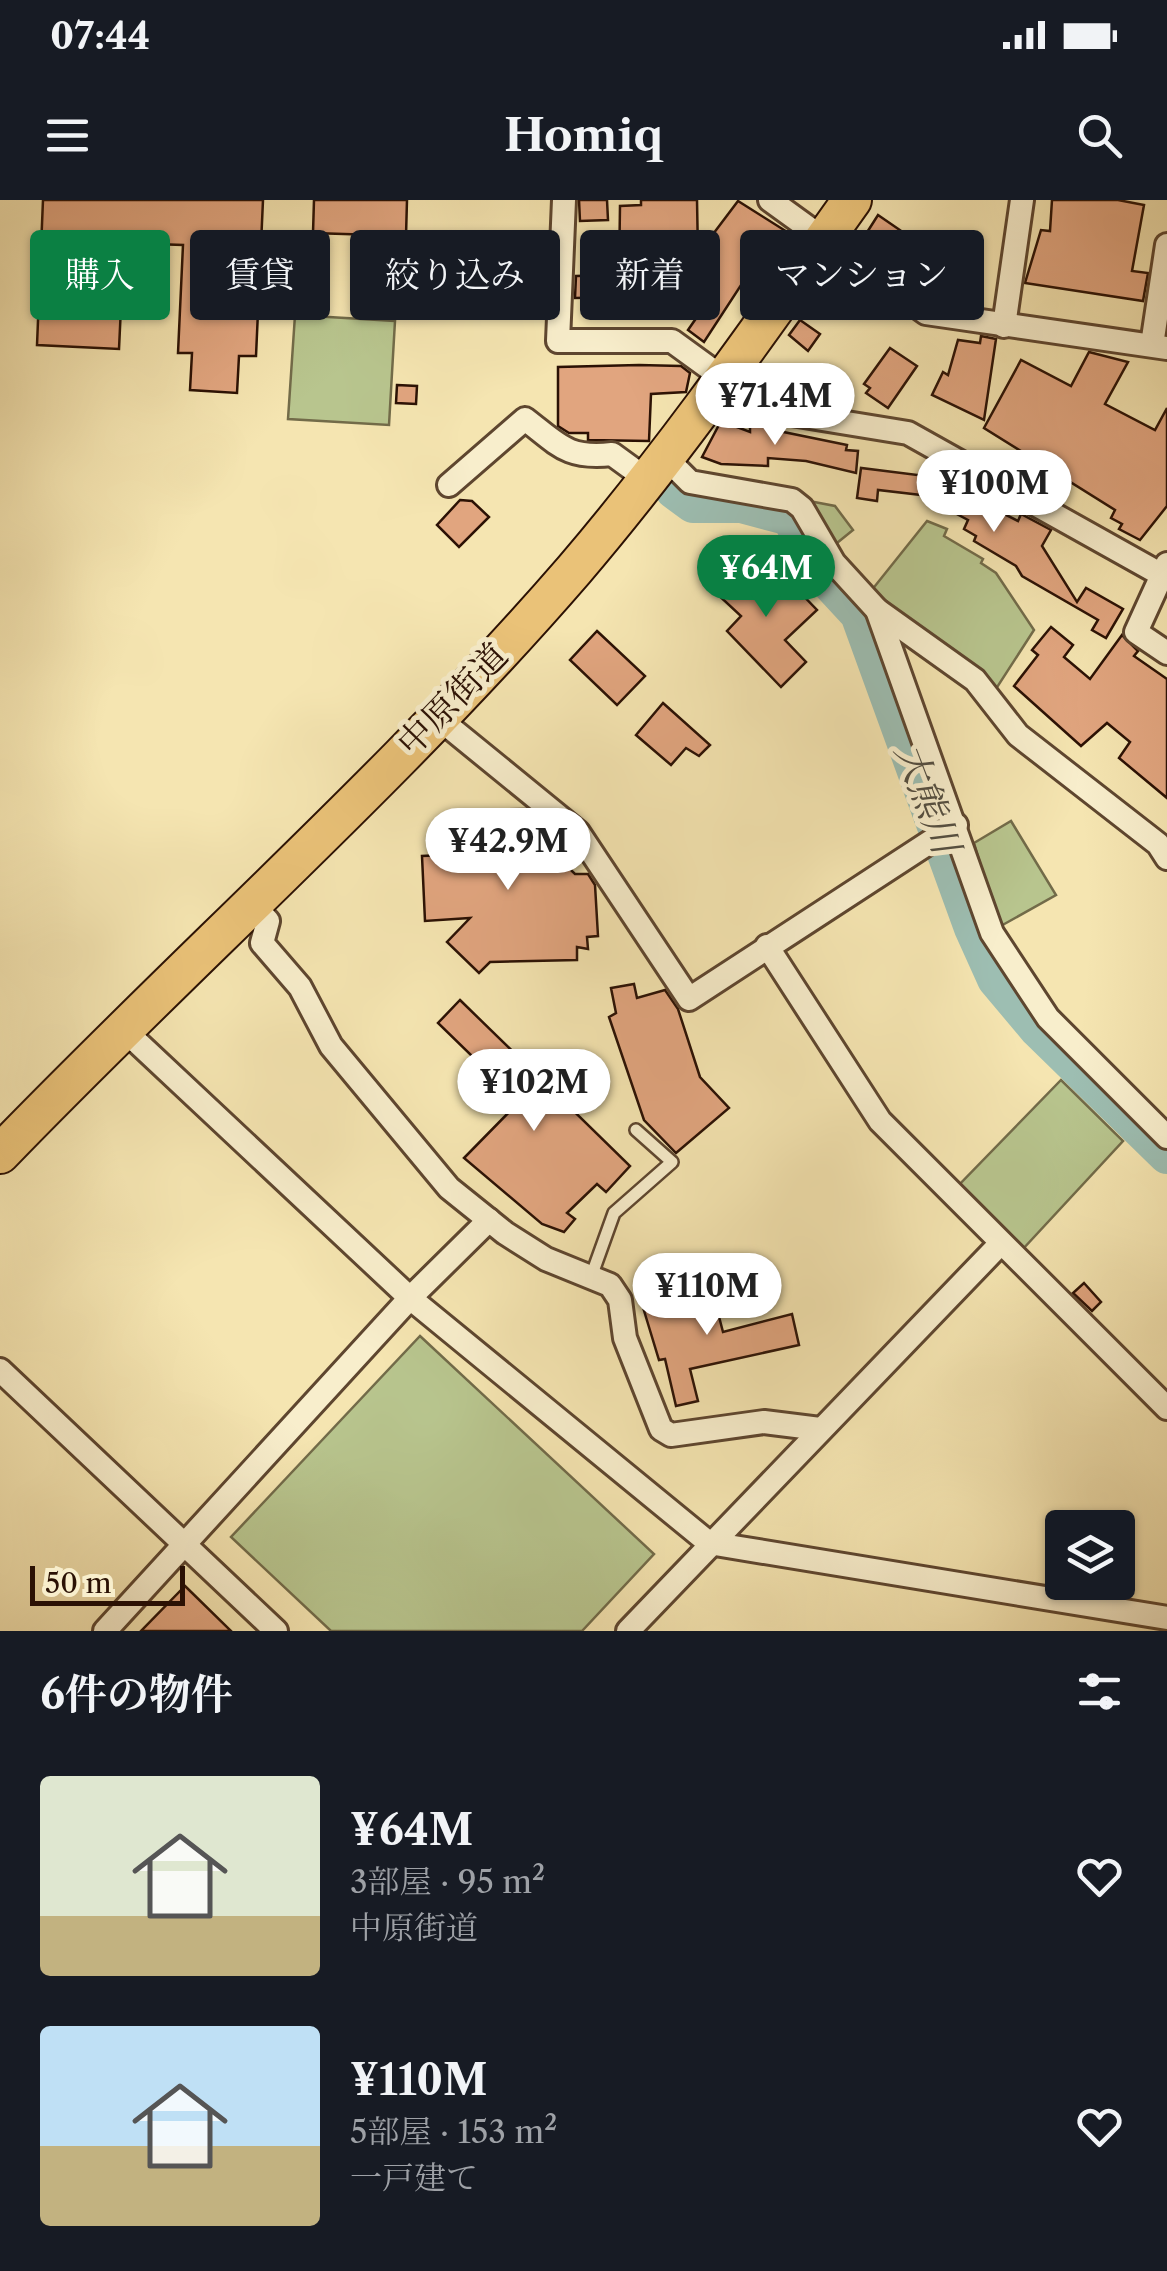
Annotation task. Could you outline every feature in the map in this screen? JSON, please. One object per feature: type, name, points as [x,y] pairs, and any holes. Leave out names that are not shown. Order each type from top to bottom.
[{"type":"main road","name":"中原街道","points":[[831,230],[852,200]]},
{"type":"main road","name":"中原街道","points":[[0,1154],[437,717],[573,570],[766,320]]},
{"type":"street","points":[[564,200],[558,341],[672,341],[767,410],[908,433],[1164,570],[1136,632],[1167,653]]},
{"type":"street","points":[[770,200],[813,230]]},
{"type":"street","points":[[1004,326],[1022,200]]},
{"type":"street","points":[[968,320],[1159,346],[1167,245]]},
{"type":"street","points":[[449,485],[525,419],[570,454],[581,458],[612,454],[690,482],[792,500],[802,508],[834,562],[877,610],[975,680],[1018,735],[1158,844],[1167,858]]},
{"type":"street","points":[[877,610],[946,829],[1014,973],[1048,1018],[1167,1137]]},
{"type":"street","points":[[437,717],[578,832],[689,999],[946,829]]},
{"type":"street","points":[[252,902],[268,921],[262,943],[300,987],[332,1046],[436,1173],[488,1220],[546,1259],[610,1285],[620,1300],[625,1338],[661,1429],[671,1436],[764,1422],[820,1430]]},
{"type":"street","points":[[767,946],[880,1121],[1167,1408]]},
{"type":"street","points":[[122,1028],[410,1298],[709,1543],[1167,1619],[1165,1631]]},
{"type":"street","points":[[105,1631],[410,1298],[488,1220]]},
{"type":"street","points":[[628,1631],[1001,1242]]},
{"type":"street","points":[[0,1370],[276,1631]]},
{"type":"lane","points":[[591,1277],[614,1213],[672,1162],[636,1130]]},
{"type":"green space","points":[[330,317],[395,321],[389,425],[288,419],[295,320]]},
{"type":"green space","points":[[809,501],[835,506],[853,530],[832,547]]},
{"type":"green space","points":[[927,521],[947,529],[944,536],[983,559],[981,563],[996,573],[1034,630],[994,692],[871,591]]},
{"type":"green space","points":[[1011,821],[1056,895],[999,927],[974,843]]},
{"type":"green space","points":[[1061,1080],[1123,1141],[1022,1250],[957,1187]]},
{"type":"green space","points":[[420,1336],[654,1554],[582,1631],[331,1631],[231,1537]]},
{"type":"building","points":[[43,200],[263,200],[262,230],[190,230],[190,320],[258,320],[256,356],[239,356],[237,393],[190,390],[192,353],[178,353],[183,245],[170,245],[170,230],[42,230]]},
{"type":"building","points":[[314,200],[407,200],[406,230],[350,230],[350,234],[313,230]]},
{"type":"building","points":[[579,200],[607,200],[608,220],[580,221]]},
{"type":"building","points":[[641,200],[697,200],[698,230],[620,230],[620,206],[641,205]]},
{"type":"building","points":[[1052,200],[1118,200],[1144,205],[1132,271],[1148,273],[1143,301],[1025,283],[1041,230],[1050,231]]},
{"type":"building","points":[[738,201],[784,230],[740,230],[740,287],[720,317],[720,230],[716,230]]},
{"type":"building","points":[[878,215],[900,230],[869,230]]},
{"type":"building","points":[[576,276],[580,276],[580,298],[575,298]]},
{"type":"building","points":[[38,320],[120,320],[119,349],[37,345]]},
{"type":"building","points":[[695,320],[718,320],[704,342],[688,330]]},
{"type":"building","points":[[800,320],[820,334],[808,351],[789,335]]},
{"type":"building","points":[[981,336],[996,339],[984,420],[932,395],[943,372],[948,375],[958,340],[980,343]]},
{"type":"building","points":[[890,348],[917,366],[888,408],[866,393],[870,388],[864,384]]},
{"type":"building","points":[[1089,352],[1128,362],[1105,404],[1155,430],[1167,408],[1167,506],[1140,540],[1119,529],[1122,524],[1111,518],[1115,510],[984,428],[1021,360],[1071,386]]},
{"type":"building","points":[[681,366],[690,373],[686,392],[651,394],[649,441],[588,440],[588,433],[569,433],[558,426],[558,367]]},
{"type":"building","points":[[397,385],[417,386],[416,404],[396,403]]},
{"type":"building","points":[[721,421],[750,432],[750,424],[763,424],[769,429],[847,445],[846,450],[858,451],[856,473],[806,461],[768,458],[768,466],[721,464],[702,457]]},
{"type":"building","points":[[930,467],[977,491],[973,498],[1018,521],[1021,514],[1051,530],[1042,546],[1077,602],[1086,588],[1123,609],[1106,638],[1092,630],[1098,620],[1022,576],[1016,566],[974,541],[976,536],[964,529],[968,520],[921,495],[878,490],[877,501],[857,498],[861,468],[925,476]]},
{"type":"building","points":[[460,500],[472,501],[489,517],[459,547],[437,525]]},
{"type":"building","points":[[746,560],[775,589],[786,578],[817,610],[785,640],[806,662],[781,687],[727,631],[741,616],[714,591]]},
{"type":"building","points":[[1051,627],[1073,645],[1064,657],[1090,679],[1122,635],[1138,651],[1134,656],[1167,679],[1167,798],[1119,758],[1130,742],[1107,723],[1081,746],[1014,686],[1038,655],[1032,650]]},
{"type":"building","points":[[597,631],[645,676],[617,705],[570,660]]},
{"type":"building","points":[[663,703],[710,745],[699,756],[686,748],[671,765],[636,735]]},
{"type":"building","points":[[526,809],[530,831],[575,874],[588,874],[595,885],[598,936],[587,937],[588,949],[577,947],[577,960],[490,962],[479,973],[447,942],[470,918],[425,921],[422,856],[443,855],[442,833],[464,832],[465,810]]},
{"type":"building","points":[[634,984],[637,998],[665,990],[678,1009],[700,1077],[729,1108],[676,1153],[644,1120],[609,1017],[616,1013],[611,988]]},
{"type":"building","points":[[460,1000],[630,1166],[606,1192],[597,1184],[567,1213],[575,1219],[564,1232],[542,1224],[464,1158],[516,1105],[505,1094],[508,1091],[438,1023]]},
{"type":"building","points":[[1084,1283],[1101,1302],[1092,1311],[1073,1293]]},
{"type":"building","points":[[711,1286],[723,1332],[792,1314],[799,1345],[690,1369],[698,1401],[676,1406],[665,1359],[659,1360],[642,1304]]},
{"type":"building","points":[[185,1586],[231,1631],[141,1631]]},
{"type":"waterway","name":"大熊川","points":[[674,490],[693,504],[741,504],[790,517],[822,574],[859,614],[973,928],[996,979],[1038,1029],[1167,1155]]}]
